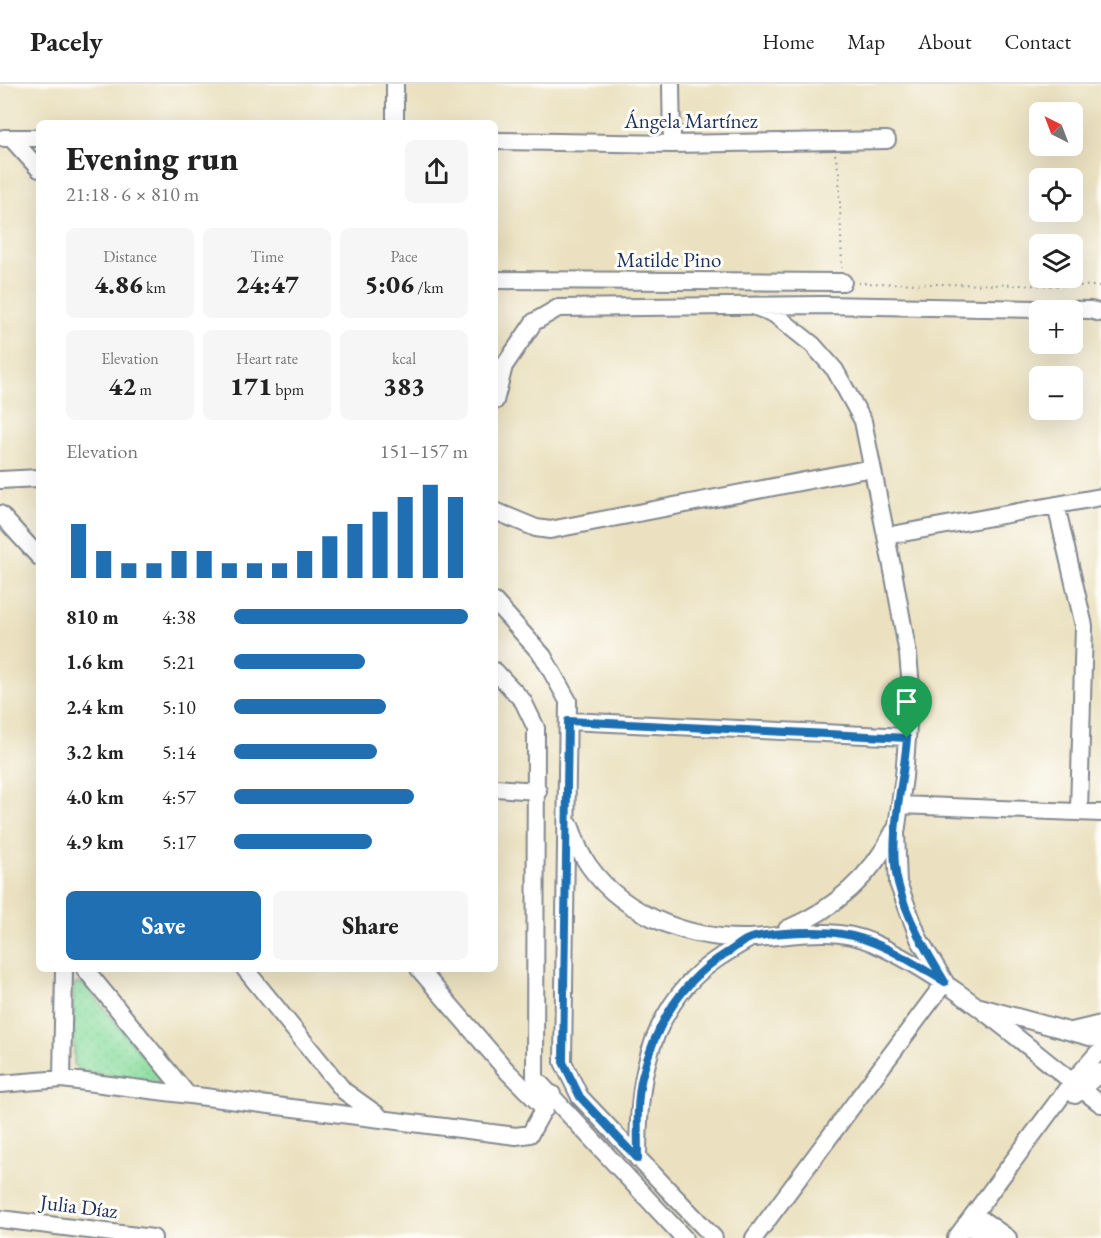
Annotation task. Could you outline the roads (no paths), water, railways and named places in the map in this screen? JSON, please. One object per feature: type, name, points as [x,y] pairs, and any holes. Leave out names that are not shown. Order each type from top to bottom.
[{"type":"street","points":[[395,84],[395,120]]},
{"type":"street","points":[[671,84],[672,144]]},
{"type":"street","points":[[6,138],[36,138]]},
{"type":"street","points":[[6,138],[36,166]]},
{"type":"street","name":"Ángela Martínez","points":[[498,141],[672,144],[887,140]]},
{"type":"street","name":"Matilde Pino","points":[[498,280],[843,282]]},
{"type":"street","points":[[498,389],[504,366],[534,322],[558,308],[753,306],[1078,310],[1101,313]]},
{"type":"street","points":[[753,306],[789,324],[835,370],[863,421],[908,654],[911,687],[897,827],[895,859],[898,883],[919,939],[945,982]]},
{"type":"street","points":[[498,512],[536,528],[550,530],[872,468]]},
{"type":"street","points":[[0,480],[36,478]]},
{"type":"street","points":[[886,536],[1101,497]]},
{"type":"street","points":[[1056,505],[1084,626],[1080,812]]},
{"type":"street","points":[[0,514],[36,554]]},
{"type":"street","points":[[498,605],[543,656],[558,679],[568,701],[563,1062],[580,1097],[714,1238]]},
{"type":"street","points":[[498,674],[523,701],[532,715],[536,728],[538,791],[535,1078],[548,1102]]},
{"type":"street","points":[[568,721],[907,738]]},
{"type":"street","points":[[498,789],[538,791]]},
{"type":"street","points":[[900,805],[1101,813]]},
{"type":"street","points":[[567,816],[582,855],[607,887],[638,909],[687,932],[714,937],[751,938],[808,932],[843,934],[868,941],[945,982],[1101,1104]]},
{"type":"street","points":[[770,936],[813,918],[854,886],[876,861],[897,827]]},
{"type":"street","points":[[638,1159],[638,1107],[642,1077],[658,1031],[688,983],[721,956],[751,938]]},
{"type":"street","points":[[62,1079],[63,972]]},
{"type":"street","points":[[87,972],[187,1094]]},
{"type":"street","points":[[247,972],[344,1090],[381,1118]]},
{"type":"street","points":[[421,972],[507,1071],[548,1102],[684,1238]]},
{"type":"street","points":[[754,1238],[945,982]]},
{"type":"street","points":[[974,1005],[1101,1040]]},
{"type":"street","points":[[956,1238],[976,1227],[1101,1050],[993,1021]]},
{"type":"street","points":[[1051,1037],[1101,1024]]},
{"type":"street","points":[[1076,1085],[1101,1072]]},
{"type":"street","points":[[0,1084],[62,1079],[516,1136],[530,1134],[548,1102]]},
{"type":"street","name":"Julia Díaz","points":[[0,1219],[153,1238]]},
{"type":"street","points":[[976,1227],[1008,1238]]}]
